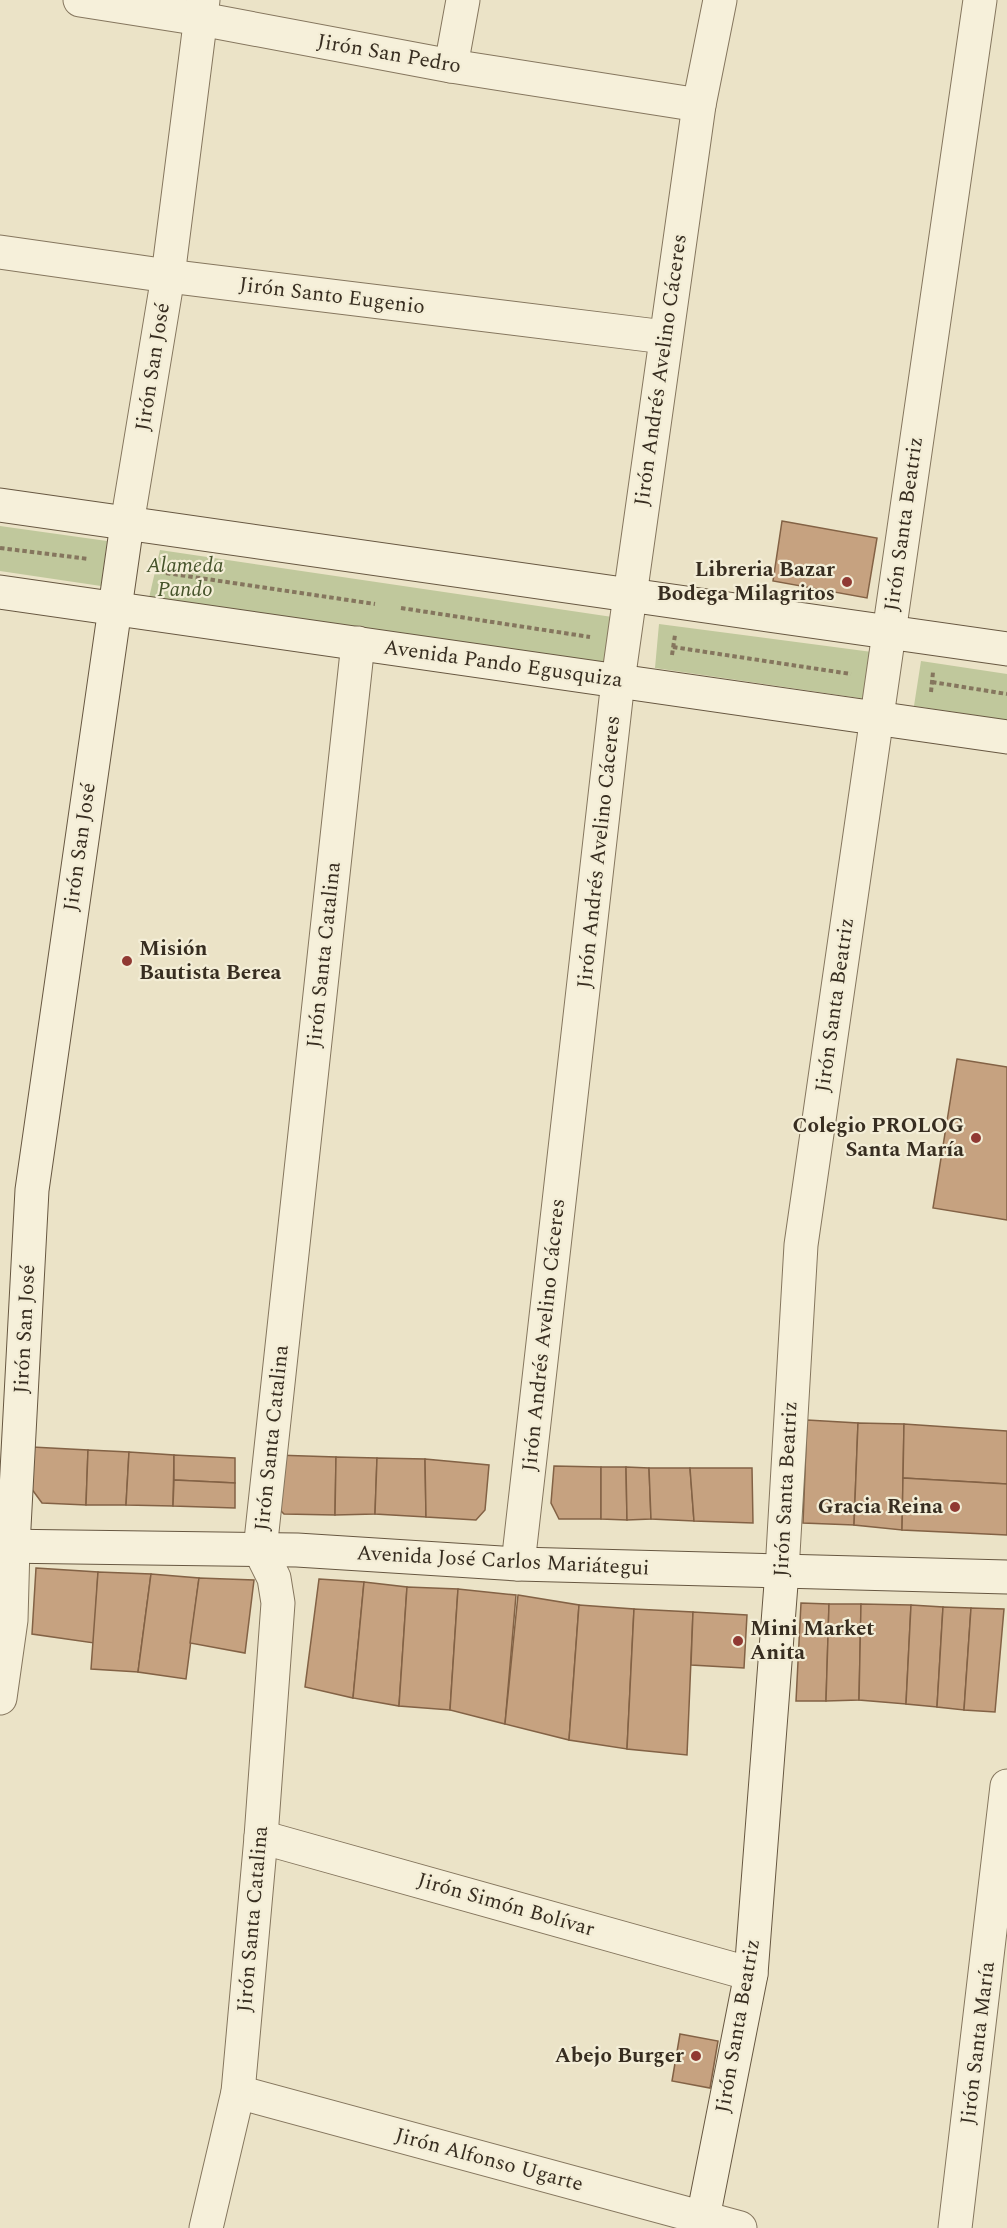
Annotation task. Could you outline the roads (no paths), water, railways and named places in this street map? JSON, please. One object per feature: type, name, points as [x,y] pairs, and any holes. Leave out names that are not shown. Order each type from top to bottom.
[{"type":"street","name":"Jirón San Pedro","points":[[80,0],[202,10],[451,66],[699,105]]},
{"type":"street","points":[[451,66],[463,0]]},
{"type":"street","name":"Jirón Andrés Avelino Cáceres","points":[[518,1564],[618,681],[699,105],[720,0]]},
{"type":"street","name":"Jirón Santa Beatriz","points":[[702,2223],[751,1974],[782,1571],[801,1245],[980,0]]},
{"type":"street","name":"Jirón San José","points":[[0,1698],[10,1620],[7,1546],[32,1190],[113,608],[168,276],[202,10]]},
{"type":"street","name":"Jirón Santo Eugenio","points":[[0,252],[168,276],[665,337]]},
{"type":"street","points":[[0,505],[1007,649]]},
{"type":"street","name":"Avenida Pando Egusquiza","points":[[0,592],[1007,737]]},
{"type":"street","name":"Jirón Santa Catalina","points":[[206,2228],[238,2092],[261,1837],[278,1603],[274,1578],[260,1550],[358,643]]},
{"type":"street","name":"Avenida José Carlos Mariátegui","points":[[7,1546],[260,1550],[518,1564],[1007,1577]]},
{"type":"street","name":"Jirón Santa María","points":[[956,2228],[998,1944],[1007,1786]]},
{"type":"street","name":"Jirón Simón Bolívar","points":[[261,1837],[751,1974]]},
{"type":"street","name":"Jirón Alfonso Ugarte","points":[[238,2092],[702,2223],[740,2228]]},
{"type":"place","name":"Libreria Bazar Bodega Milagritos","points":[[847,582]]},
{"type":"place","name":"Misión Bautista Berea","points":[[127,961]]},
{"type":"place","name":"Colegio PROLOG Santa María","points":[[976,1138]]},
{"type":"place","name":"Gracia Reina","points":[[955,1507]]},
{"type":"place","name":"Mini Market Anita","points":[[738,1641]]},
{"type":"place","name":"Abejo Burger","points":[[696,2056]]},
{"type":"park label","name":"Alameda Pando","points":[[185,578]]}]
